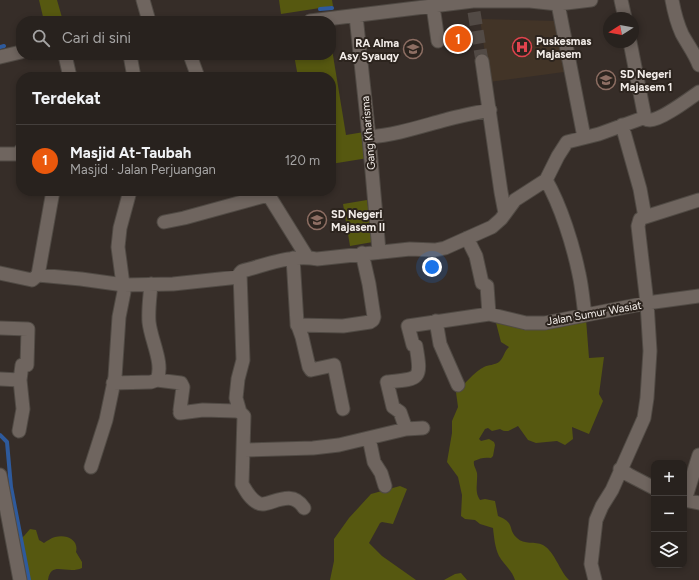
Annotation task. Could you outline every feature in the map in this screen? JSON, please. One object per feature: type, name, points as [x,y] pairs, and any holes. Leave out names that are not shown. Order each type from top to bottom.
[{"type":"street","points":[[143,0],[148,16]]},
{"type":"street","points":[[336,18],[433,6],[530,1],[558,4],[591,0]]},
{"type":"street","points":[[621,0],[624,12]]},
{"type":"street","points":[[672,0],[683,35],[695,54],[699,65]]},
{"type":"street","points":[[558,4],[584,137]]},
{"type":"street","points":[[433,6],[438,41]]},
{"type":"street","name":"Gang Kharisma","points":[[356,16],[379,251]]},
{"type":"street","points":[[631,48],[644,114],[643,118]]},
{"type":"street","points":[[0,57],[16,53]]},
{"type":"street","points":[[66,60],[69,72]]},
{"type":"street","points":[[131,60],[133,72]]},
{"type":"street","points":[[192,60],[196,72]]},
{"type":"street","points":[[482,61],[505,213]]},
{"type":"street","points":[[304,508],[300,502],[291,498],[278,499],[261,504],[251,497],[242,484],[244,416],[240,412],[236,398],[238,379],[243,360],[240,273],[242,271],[294,258],[307,257],[317,259],[379,251],[410,249],[435,250],[445,248],[492,227],[515,200],[546,180],[567,142],[599,134],[643,118],[650,120],[659,117],[699,92]]},
{"type":"street","points":[[369,137],[384,136],[408,131],[446,120],[490,110]]},
{"type":"street","points":[[622,125],[640,189],[645,217]]},
{"type":"street","points":[[0,154],[16,154]]},
{"type":"street","points":[[546,180],[555,197],[574,256],[579,274],[585,314]]},
{"type":"street","points":[[501,192],[507,200],[515,200]]},
{"type":"street","points":[[0,273],[32,280],[38,275],[52,196]]},
{"type":"street","points":[[93,462],[106,420],[113,383],[119,317],[124,292],[118,248],[120,228],[129,196]]},
{"type":"street","points":[[164,222],[184,218],[257,196]]},
{"type":"street","points":[[269,196],[307,257]]},
{"type":"street","points":[[595,580],[591,564],[596,520],[602,506],[612,490],[620,469],[644,418],[647,398],[650,351],[647,303],[638,226],[640,219],[699,200]]},
{"type":"street","points":[[468,238],[476,256],[482,283],[487,286],[489,314]]},
{"type":"street","points":[[297,325],[343,326],[370,322],[373,320],[374,317],[369,284],[362,253]]},
{"type":"street","points":[[294,258],[297,325],[302,337],[309,367],[311,370],[334,365],[343,409]]},
{"type":"street","points":[[38,275],[124,285],[173,284],[239,277]]},
{"type":"street","points":[[151,284],[149,320],[152,338],[160,365],[157,380]]},
{"type":"street","name":"Jalan Sumur Wasiat","points":[[406,429],[400,412],[393,407],[387,382],[407,380],[416,377],[419,373],[416,346],[411,341],[408,326],[489,314],[526,322],[545,323],[647,303],[699,296]]},
{"type":"street","points":[[436,321],[440,344],[458,385]]},
{"type":"street","points":[[0,328],[28,329],[27,365],[22,365],[20,380],[23,409],[19,431]]},
{"type":"street","points":[[0,379],[20,380]]},
{"type":"street","points":[[113,383],[151,382],[157,380],[182,383],[184,387],[180,411],[203,410],[240,412]]},
{"type":"street","points":[[244,450],[313,448],[352,443],[406,429],[423,428]]},
{"type":"street","points":[[369,438],[374,462],[381,473],[385,486]]},
{"type":"street","points":[[685,496],[699,455]]},
{"type":"street","points":[[620,469],[651,486]]},
{"type":"street","points":[[0,476],[20,580]]},
{"type":"street","points":[[687,501],[699,503]]},
{"type":"shaded area","points":[[39,0],[57,0],[62,16],[43,16]]},
{"type":"shaded area","points":[[279,0],[332,0],[333,6],[281,14]]},
{"type":"shaded area","name":"Puskesmas Majasem","points":[[480,19],[557,21],[564,72],[489,82]]},
{"type":"shaded area","points":[[295,60],[334,60],[336,72],[297,72]]},
{"type":"shaded area","points":[[336,74],[346,135],[364,132],[368,158],[336,163]]},
{"type":"shaded area","points":[[367,200],[373,242],[350,246],[343,204]]},
{"type":"shaded area","points":[[495,319],[586,319],[589,358],[604,357],[599,394],[603,401],[589,434],[572,427],[573,439],[565,445],[557,441],[536,443],[528,440],[518,426],[507,431],[500,429],[492,431],[488,428],[485,429],[479,439],[481,441],[489,439],[494,442],[495,445],[493,456],[491,458],[482,458],[474,461],[474,466],[477,473],[477,494],[480,500],[485,499],[495,501],[498,516],[507,521],[514,535],[520,540],[540,544],[547,548],[569,580],[515,580],[498,553],[493,528],[480,524],[475,520],[465,519],[461,516],[462,495],[458,477],[447,462],[452,433],[452,421],[458,407],[456,392],[480,369],[499,362],[509,347],[501,342]]},
{"type":"shaded area","points":[[400,486],[407,489],[393,524],[380,523],[369,543],[382,556],[416,580],[330,580],[334,561],[334,539],[349,518],[371,494]]},
{"type":"shaded area","points":[[30,529],[36,530],[39,540],[44,543],[59,536],[68,537],[74,541],[76,544],[76,552],[82,562],[82,568],[76,570],[56,569],[52,571],[48,580],[26,580],[19,540]]},
{"type":"shaded area","points":[[461,573],[467,580],[444,580],[455,574]]},
{"type":"waterway","points":[[320,9],[332,8]]},
{"type":"waterway","points":[[0,47],[4,46]]},
{"type":"waterway","points":[[0,435],[7,442],[11,487],[29,580]]},
{"type":"tunnel","points":[[474,12],[482,61]]},
{"type":"place","name":"Masjid At-Taubah","points":[[458,39]]},
{"type":"place","name":"Puskesmas Majasem","points":[[522,47]]},
{"type":"place","name":"RA Alma Asy Syauqy","points":[[413,49]]},
{"type":"place","name":"SD Negeri Majasem 1","points":[[606,80]]},
{"type":"place","name":"SD Negeri Majasem II","points":[[317,220]]}]
